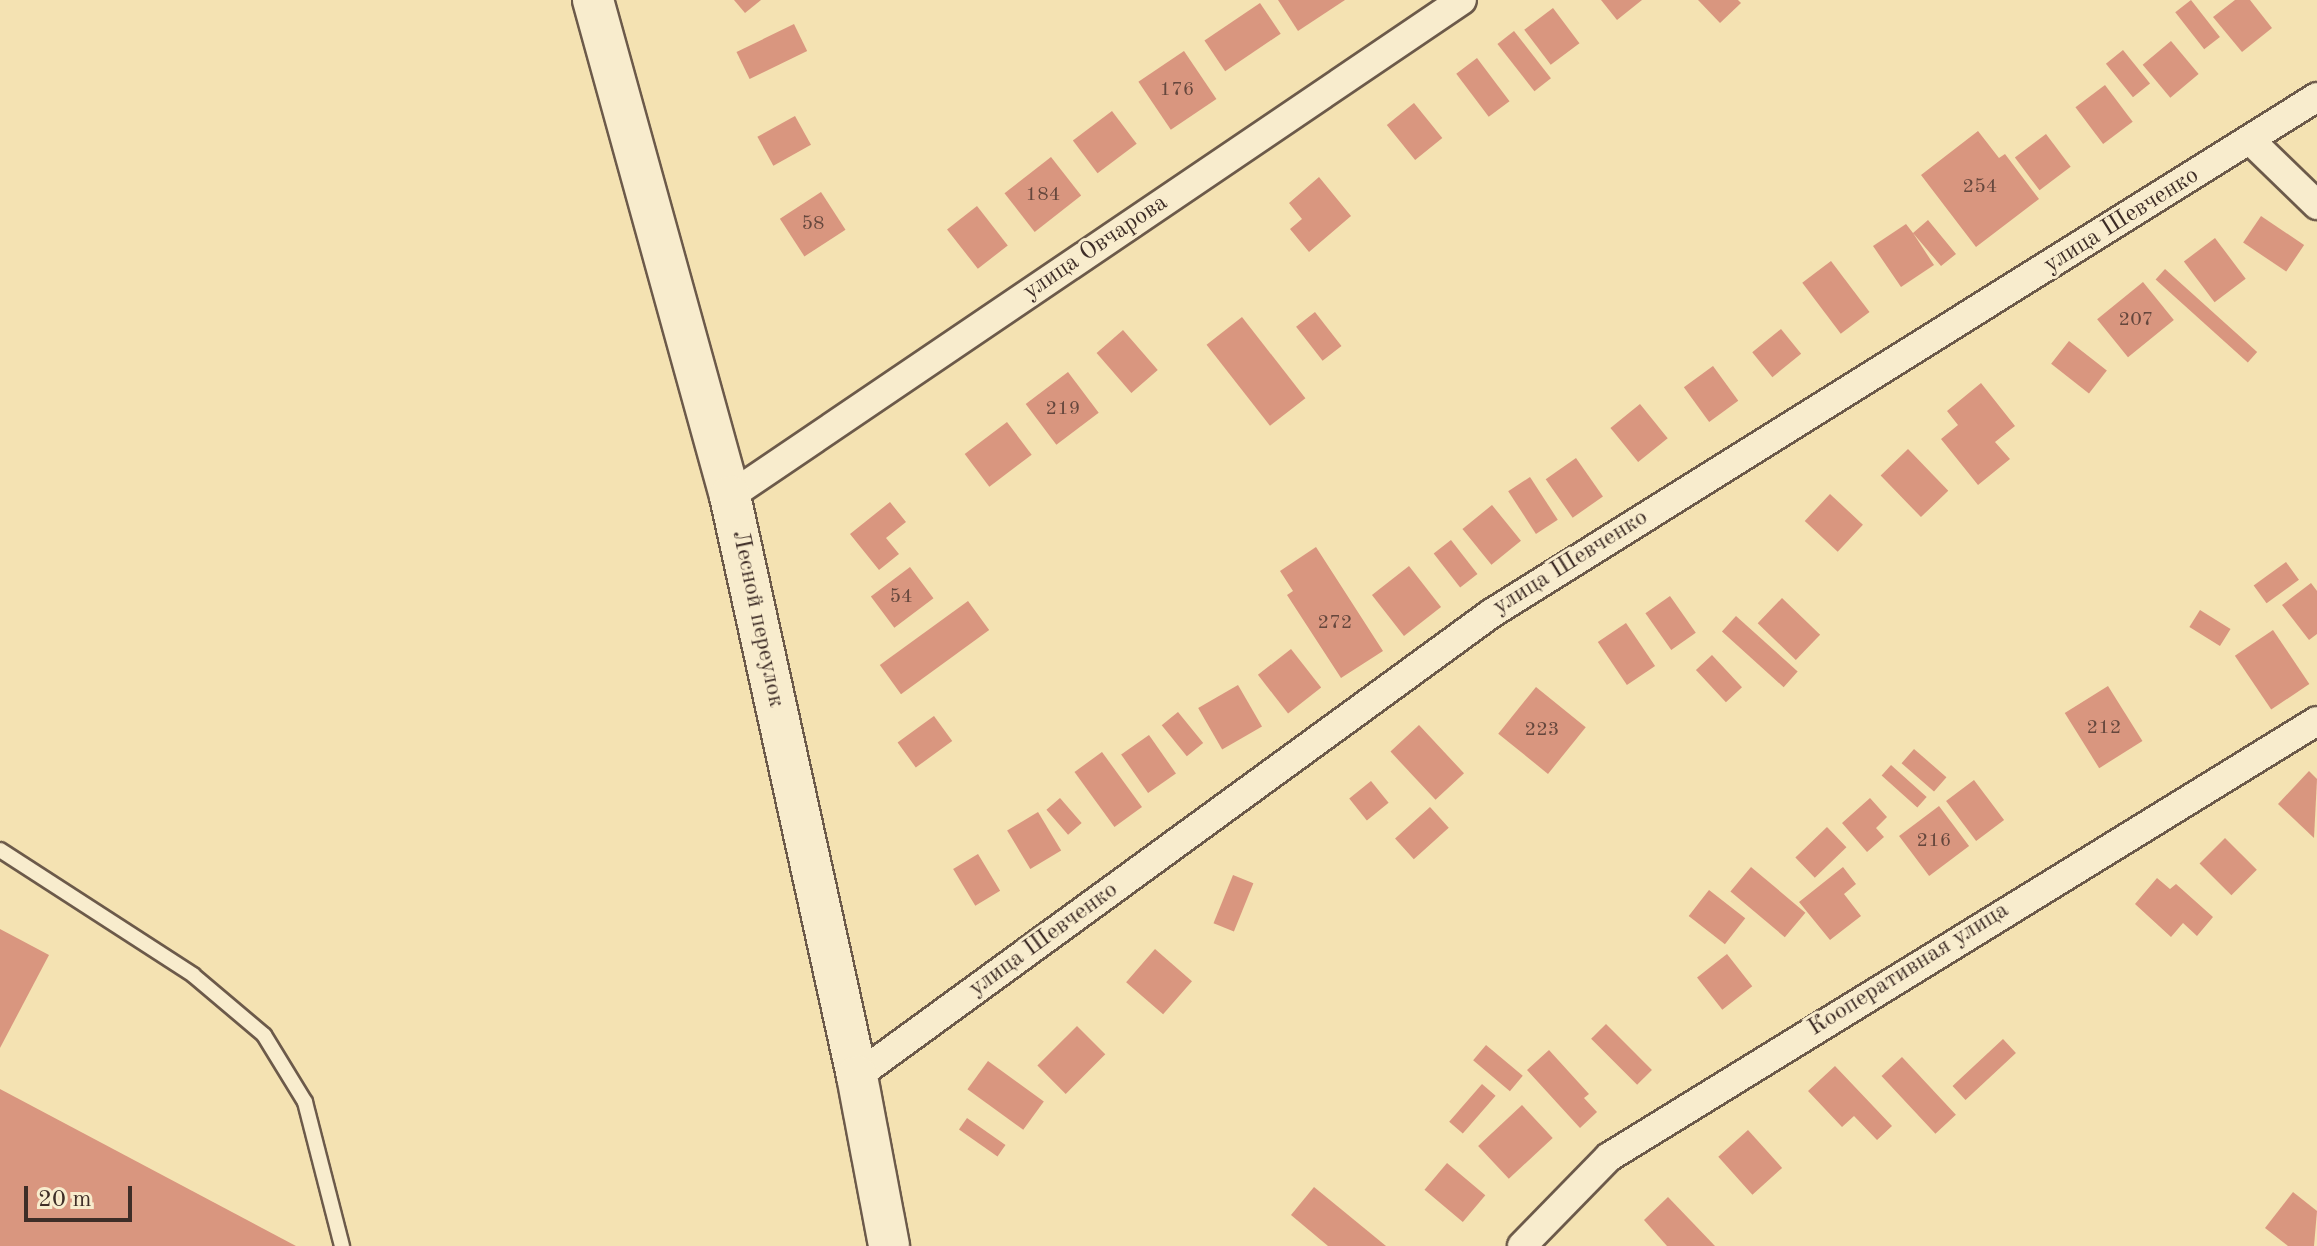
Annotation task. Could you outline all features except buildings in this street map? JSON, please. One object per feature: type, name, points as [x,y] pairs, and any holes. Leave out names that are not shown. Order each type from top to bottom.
[{"type":"main road","name":"Лесной переулок","points":[[593,0],[730,496],[857,1076],[889,1246]]},
{"type":"street","name":"улица Овчарова","points":[[730,496],[1462,0]]},
{"type":"street","name":"улица Шевченко","points":[[857,1076],[1492,613],[2317,97]]},
{"type":"street","points":[[2251,141],[2317,205]]},
{"type":"street","name":"Кооперативная улица","points":[[1522,1246],[1609,1157],[2317,721]]},
{"type":"lane","points":[[0,850],[193,975],[264,1035],[305,1102],[342,1246]]}]
